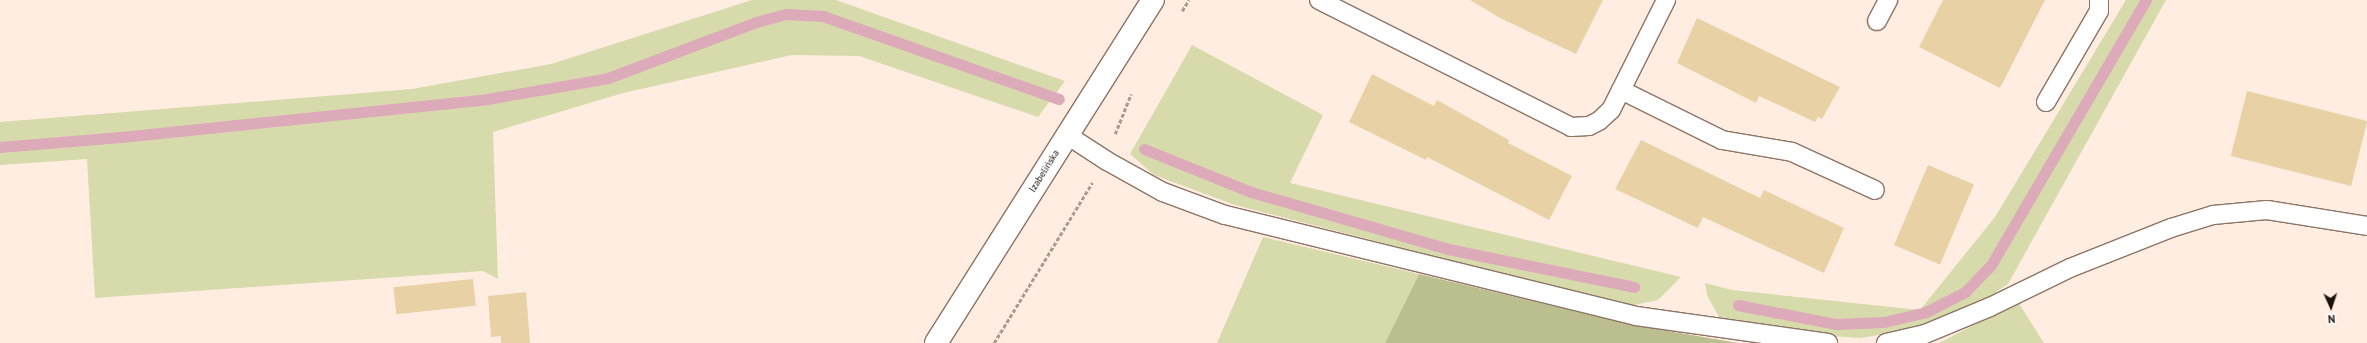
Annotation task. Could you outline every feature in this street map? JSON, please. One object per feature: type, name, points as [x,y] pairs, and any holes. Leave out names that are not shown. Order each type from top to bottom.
[{"type":"street","name":"Izabelińska","points":[[936,343],[1153,0]]},
{"type":"lane","points":[[1319,0],[1571,127],[1589,126],[1599,121],[1611,110],[1666,0]]},
{"type":"lane","points":[[1877,21],[1888,0]]},
{"type":"lane","points":[[2046,102],[2099,11],[2099,0]]},
{"type":"lane","points":[[1621,90],[1722,140],[1792,152],[1875,190]]},
{"type":"lane","points":[[1067,135],[1106,161],[1163,192],[1225,215],[1636,316],[1828,343]]},
{"type":"lane","points":[[1886,343],[1925,334],[1990,307],[2070,268],[2171,228],[2213,215],[2267,210],[2367,226]]},
{"type":"green space","points":[[752,0],[836,0],[1065,81],[1038,117],[859,56],[792,55],[623,93],[493,132],[498,279],[483,271],[95,298],[87,159],[0,165],[0,122],[412,89],[551,64]]},
{"type":"green space","points":[[2126,0],[2166,0],[2008,284],[1983,301],[1918,328],[1861,338],[1817,335],[1731,321],[1719,317],[1707,295],[1705,283],[1732,290],[1920,310],[1995,217]]},
{"type":"green space","points":[[1192,45],[1323,115],[1290,183],[1681,277],[1658,300],[1630,306],[1235,205],[1154,175],[1130,154]]},
{"type":"green space","points":[[1263,237],[1419,274],[1385,343],[1217,343]]},
{"type":"green space","points":[[1419,274],[1628,324],[1738,343],[1385,343]]},
{"type":"green space","points":[[2018,302],[2044,343],[1938,343],[1941,342]]},
{"type":"building","points":[[1470,0],[1603,0],[1576,54],[1502,19]]},
{"type":"building","points":[[1943,0],[2045,0],[2000,88],[1919,47]]},
{"type":"building","points":[[1697,18],[1840,87],[1822,119],[1818,117],[1815,122],[1759,96],[1756,103],[1677,63]]},
{"type":"building","points":[[1372,74],[1434,106],[1437,100],[1509,140],[1508,143],[1572,176],[1549,220],[1427,157],[1426,160],[1349,122]]},
{"type":"building","points":[[2247,91],[2367,121],[2351,186],[2231,156]]},
{"type":"building","points":[[1641,140],[1760,198],[1764,190],[1844,228],[1824,273],[1703,217],[1698,228],[1615,189]]},
{"type":"building","points":[[1928,165],[1974,185],[1940,265],[1894,245]]},
{"type":"building","points":[[473,279],[476,306],[396,314],[393,287]]},
{"type":"building","points":[[526,292],[530,343],[501,343],[501,336],[491,337],[488,296]]},
{"type":"waterway","points":[[1738,305],[1836,324],[1884,322],[1926,312],[1965,292],[1991,265],[2146,0]]},
{"type":"waterway","points":[[0,147],[121,137],[487,99],[608,78],[756,22],[786,14],[823,16],[1059,99]]},
{"type":"waterway","points":[[1144,149],[1251,192],[1448,249],[1634,287]]}]
